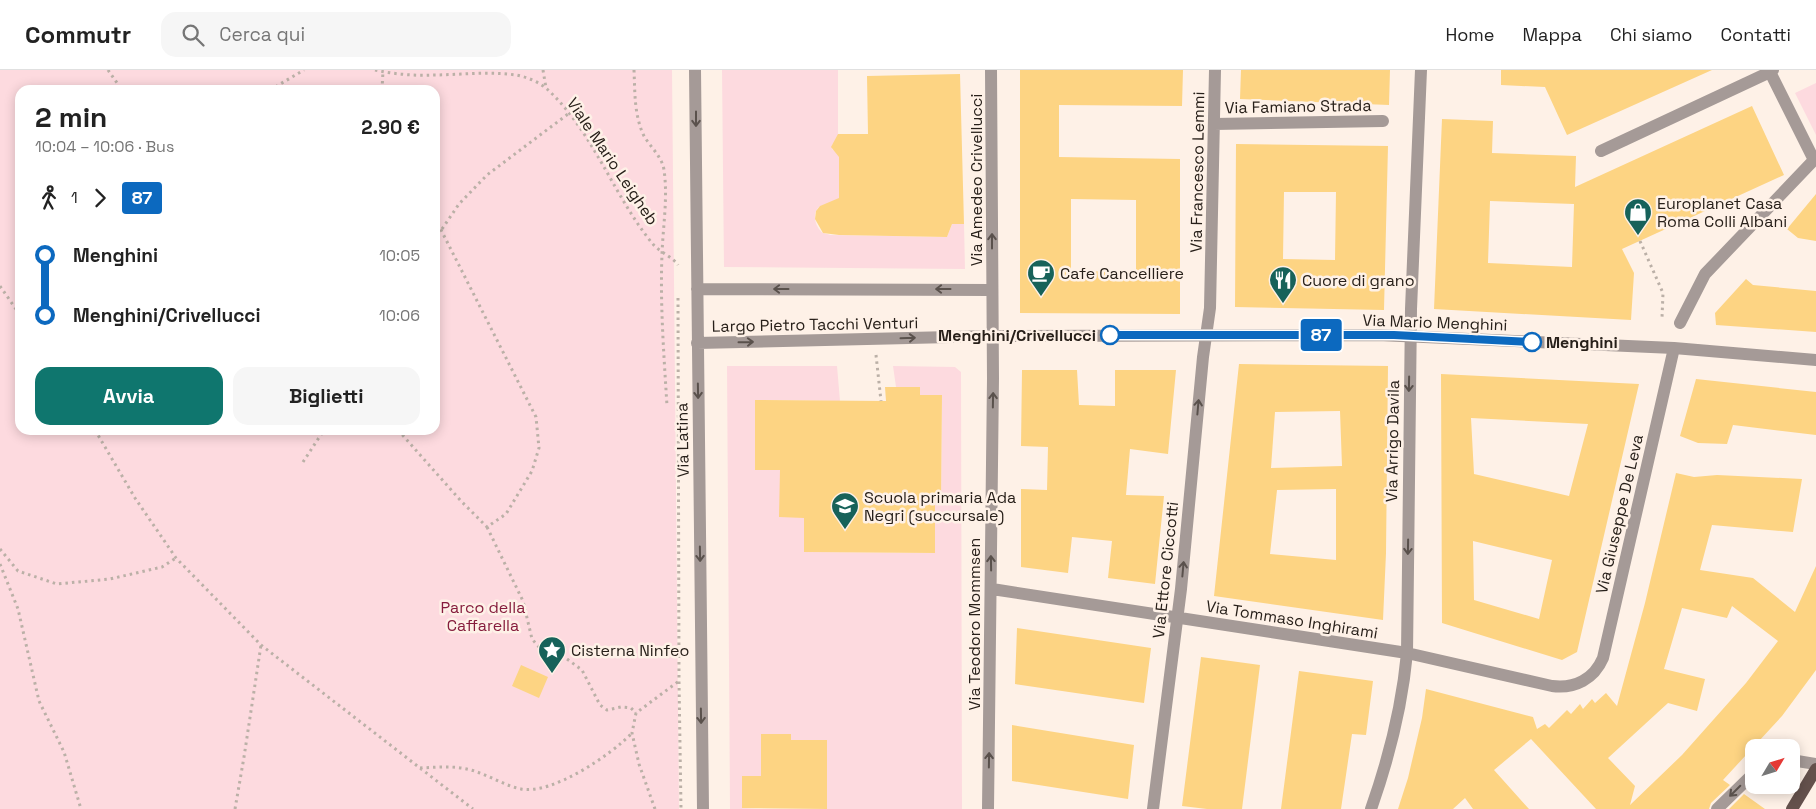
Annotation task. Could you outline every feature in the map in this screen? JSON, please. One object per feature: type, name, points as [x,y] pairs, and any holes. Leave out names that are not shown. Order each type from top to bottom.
[{"type":"main road","points":[[1792,809],[1816,769]]},
{"type":"street","name":"Via Latina","points":[[696,70],[697,343],[703,809]]},
{"type":"street","name":"Via Amedeo Crivellucci","points":[[991,70],[992,290]]},
{"type":"street","name":"Via Francesco Lemmi","points":[[1206,334],[1210,308],[1215,70]]},
{"type":"street","name":"Via Arrigo Davila","points":[[1372,809],[1397,724],[1406,653],[1410,336],[1421,70]]},
{"type":"street","points":[[1601,151],[1772,71],[1815,159],[1705,274],[1680,323]]},
{"type":"street","name":"Via Famiano Strada","points":[[1214,124],[1384,121]]},
{"type":"street","name":"Largo Pietro Tacchi Venturi","points":[[697,289],[992,290]]},
{"type":"street","name":"Via Teodoro Mommsen","points":[[988,809],[992,588],[992,290]]},
{"type":"street","name":"Via Mario Menghini","points":[[993,336],[1206,334],[1410,336],[1674,348],[1816,360]]},
{"type":"street","name":"Via Ettore Ciccotti","points":[[1152,809],[1177,617],[1206,334]]},
{"type":"street","name":"Largo Pietro Tacchi Venturi","points":[[697,343],[993,336]]},
{"type":"street","name":"Via Giuseppe De Leva","points":[[1585,680],[1597,668],[1603,658],[1674,348]]},
{"type":"street","name":"Via Tommaso Inghirami","points":[[992,588],[1406,653],[1552,686],[1569,687],[1585,680]]},
{"type":"street","points":[[1800,761],[1816,764]]},
{"type":"street","points":[[1717,809],[1745,782]]},
{"type":"path","points":[[108,70],[118,85]]},
{"type":"path","points":[[278,85],[304,70]]},
{"type":"path","name":"Viale Mario Leigheb","points":[[375,70],[429,76],[491,73],[517,75],[532,80],[546,88],[595,151],[624,202],[652,243],[662,253],[678,263],[678,273]]},
{"type":"path","points":[[514,70],[517,75]]},
{"type":"path","points":[[544,70],[546,88]]},
{"type":"path","points":[[634,70],[636,114],[644,135],[664,168],[662,318],[667,406]]},
{"type":"path","points":[[383,85],[384,71]]},
{"type":"path","points":[[442,229],[459,204],[487,175],[568,114]]},
{"type":"path","points":[[440,226],[536,417],[539,448],[532,472],[506,514],[487,527]]},
{"type":"path","points":[[1640,241],[1663,292],[1662,321]]},
{"type":"path","points":[[0,286],[15,308]]},
{"type":"path","points":[[678,292],[681,809]]},
{"type":"path","points":[[874,339],[881,401]]},
{"type":"path","points":[[98,435],[135,498],[176,558],[261,645],[473,809]]},
{"type":"path","points":[[304,462],[321,435]]},
{"type":"path","points":[[402,435],[461,501],[487,527],[523,601],[532,639],[539,647],[582,670],[600,705],[607,710],[621,707],[631,708],[636,713]]},
{"type":"path","points":[[0,549],[18,570],[56,584],[110,579],[162,567],[176,558]]},
{"type":"path","points":[[0,564],[18,609],[39,701],[64,752],[81,809]]},
{"type":"path","points":[[235,809],[261,645]]},
{"type":"path","points":[[655,809],[639,764],[632,733],[636,713],[679,681]]},
{"type":"path","points":[[419,768],[452,766],[475,771],[522,789],[550,786],[581,771],[618,748],[632,733]]},
{"type":"green space","name":"Parco della Caffarella","points":[[0,70],[672,70],[679,809],[0,809]]},
{"type":"green space","points":[[722,70],[838,70],[838,140],[832,145],[832,149],[839,154],[839,202],[819,207],[815,213],[815,221],[818,228],[823,233],[831,235],[947,237],[952,224],[964,224],[965,269],[724,267]]},
{"type":"green space","points":[[1816,83],[1816,135],[1795,93]]},
{"type":"green space","name":"Scuola primaria Ada Negri (succursale)","points":[[727,366],[837,366],[840,401],[755,400],[755,470],[850,470],[804,491],[804,552],[935,553],[935,503],[941,502],[942,395],[920,395],[920,387],[896,387],[893,366],[955,367],[961,372],[962,809],[827,809],[827,741],[791,740],[791,734],[762,734],[761,776],[742,776],[742,808],[758,809],[730,809]]},
{"type":"building","points":[[1020,70],[1183,70],[1182,106],[1059,105],[1059,157],[1180,159],[1180,314],[1020,313]],"holes":[[[1071,199],[1136,200],[1136,272],[1071,271]]]},
{"type":"building","points":[[1241,70],[1390,70],[1389,105],[1240,99]]},
{"type":"building","points":[[1501,70],[1712,70],[1567,135],[1545,87],[1501,85]]},
{"type":"building","points":[[960,74],[964,224],[952,224],[947,237],[823,233],[815,219],[816,211],[820,206],[839,198],[839,157],[831,147],[838,134],[868,134],[867,76]]},
{"type":"building","points":[[1752,106],[1784,175],[1622,249],[1634,273],[1631,320],[1434,309],[1442,119],[1493,121],[1492,153],[1576,156],[1575,187]],"holes":[[[1490,201],[1574,204],[1572,267],[1488,263]]]},
{"type":"building","points":[[1236,144],[1388,146],[1384,310],[1235,307]],"holes":[[[1284,192],[1336,192],[1335,260],[1283,259]]]},
{"type":"building","points":[[1816,194],[1816,241],[1798,238],[1787,229]]},
{"type":"building","points":[[1746,279],[1753,285],[1816,291],[1816,332],[1716,325],[1715,313]]},
{"type":"building","points":[[1239,364],[1388,366],[1386,553],[1383,620],[1214,596]],"holes":[[[1340,411],[1342,466],[1271,468],[1275,412]],[[1336,489],[1336,560],[1270,554],[1277,490]]]},
{"type":"building","points":[[1022,370],[1077,370],[1079,405],[1115,406],[1115,370],[1176,370],[1168,454],[1130,449],[1126,495],[1164,496],[1155,584],[1108,578],[1112,541],[1072,537],[1068,573],[1021,567],[1021,489],[1047,490],[1048,447],[1021,446]]},
{"type":"building","points":[[1441,374],[1639,384],[1577,652],[1562,660],[1442,623]],"holes":[[[1471,418],[1588,424],[1569,496],[1474,474]],[[1473,541],[1552,560],[1539,619],[1474,600]]]},
{"type":"building","points":[[1696,379],[1816,392],[1816,435],[1733,425],[1727,444],[1698,443],[1680,436]]},
{"type":"building","points":[[885,387],[920,387],[920,395],[942,395],[941,503],[935,503],[935,553],[804,552],[804,518],[779,517],[780,470],[755,470],[755,400],[886,401]]},
{"type":"building","points":[[1676,473],[1694,477],[1717,475],[1802,479],[1793,532],[1712,525],[1700,570],[1753,578],[1795,612],[1816,566],[1816,670],[1782,716],[1761,739],[1745,739],[1745,756],[1723,780],[1730,785],[1711,803],[1709,809],[1596,809],[1531,739],[1494,770],[1529,809],[1473,809],[1465,798],[1453,809],[1398,809],[1408,778],[1422,718],[1426,689],[1533,717],[1537,729],[1545,724],[1549,728],[1567,710],[1571,714],[1580,704],[1583,709],[1592,699],[1595,703],[1606,693],[1617,706],[1645,603]],"holes":[[[1732,606],[1778,641],[1746,683],[1682,755],[1630,805],[1635,786],[1608,758],[1668,703],[1697,711],[1705,679],[1664,669],[1682,608],[1727,618]]]},
{"type":"building","points":[[1017,628],[1151,648],[1144,703],[1015,684]]},
{"type":"building","points":[[1201,657],[1260,665],[1242,809],[1207,809],[1182,806]]},
{"type":"building","points":[[521,665],[548,677],[539,698],[512,686]]},
{"type":"building","points":[[1299,671],[1373,681],[1366,735],[1352,734],[1341,809],[1281,809]]},
{"type":"building","points":[[1012,725],[1134,745],[1128,799],[1012,781]]},
{"type":"building","points":[[761,734],[791,734],[791,740],[827,740],[827,809],[742,808],[742,776],[761,776]]},
{"type":"building","points":[[1744,794],[1765,809],[1729,809]]},
{"type":"bus line","name":"87","points":[[1110,335],[1394,335],[1532,342]]},
{"type":"place","name":"Europlanet Casa Roma Colli Albani","points":[[1638,236]]},
{"type":"place","name":"Cafe Cancelliere","points":[[1041,297]]},
{"type":"place","name":"Cuore di grano","points":[[1283,304]]},
{"type":"place","name":"Menghini/Crivellucci","points":[[1110,335]]},
{"type":"place","name":"Menghini","points":[[1532,342]]},
{"type":"place","name":"Scuola primaria Ada Negri (succursale)","points":[[845,530]]},
{"type":"place","name":"Cisterna Ninfeo","points":[[552,674]]}]
